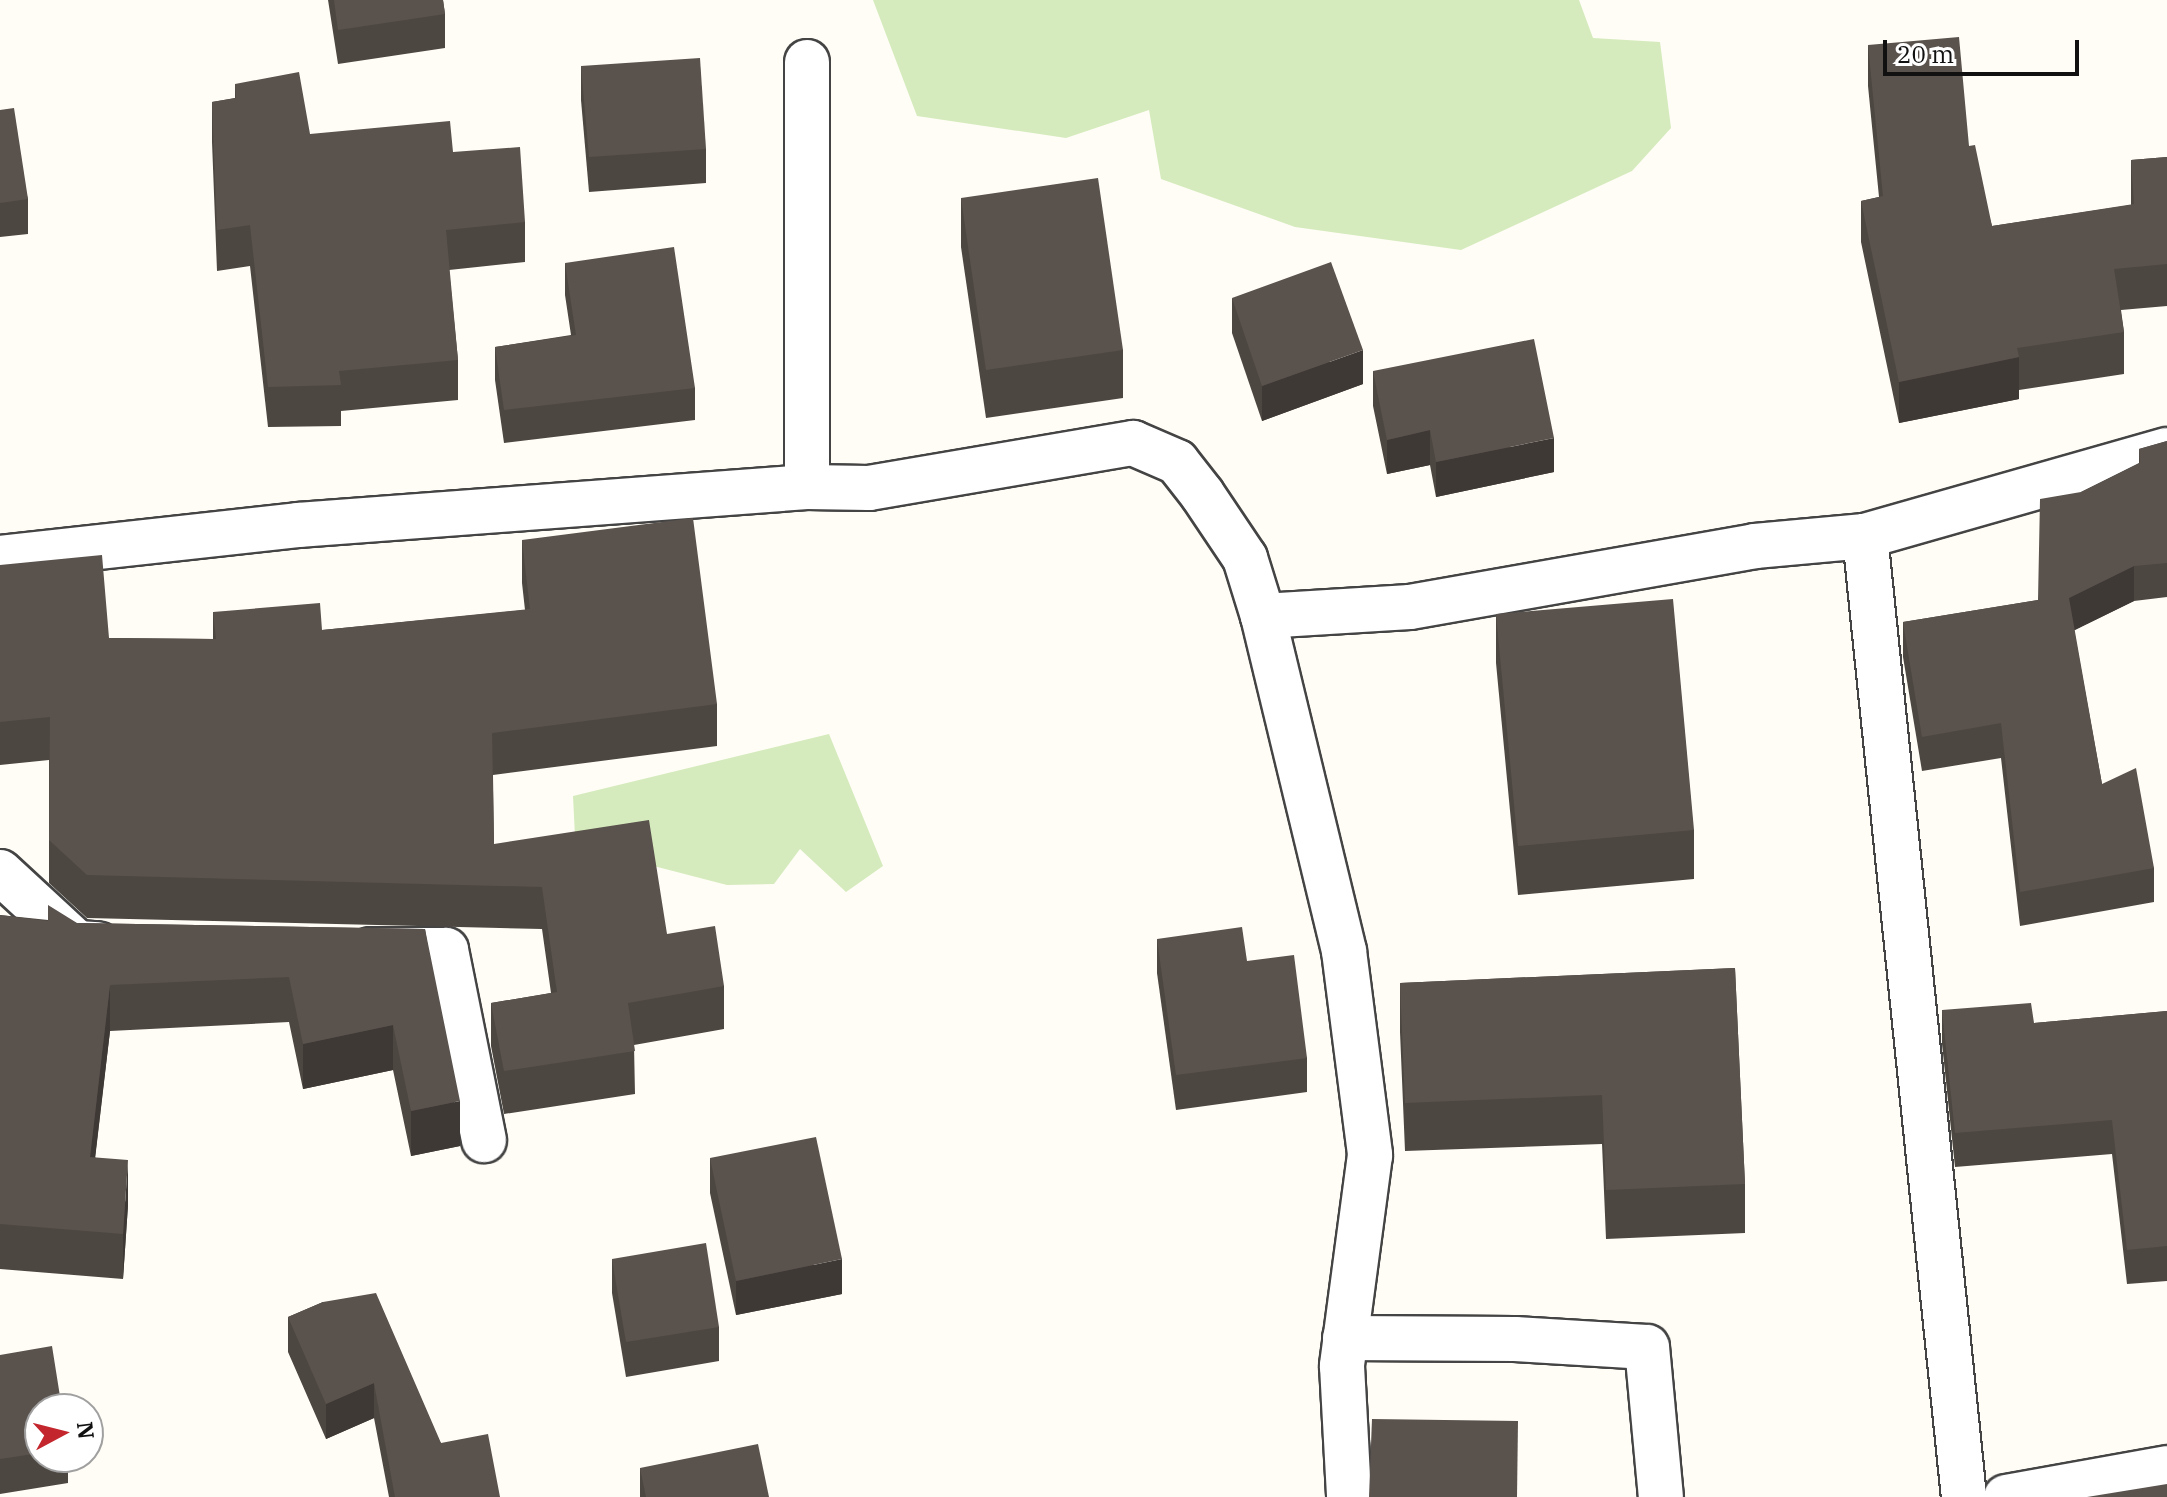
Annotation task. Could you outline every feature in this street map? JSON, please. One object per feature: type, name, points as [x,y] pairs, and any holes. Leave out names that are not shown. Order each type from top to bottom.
[{"type":"street","points":[[807,62],[807,487]]},
{"type":"street","points":[[0,558],[298,525],[807,487],[869,488],[1133,443],[1177,462],[1245,558],[1263,616],[1344,951],[1370,1155],[1345,1338],[1349,1497]]},
{"type":"street","points":[[1263,616],[1410,607],[1755,546],[1865,536],[2167,450]]},
{"type":"street","points":[[1865,536],[1964,1497]]},
{"type":"street","points":[[0,872],[77,943],[135,945]]},
{"type":"street","points":[[326,950],[446,950],[484,1140]]},
{"type":"street","points":[[1345,1338],[1647,1347],[1661,1497]]},
{"type":"street","points":[[2006,1497],[2167,1468]]},
{"type":"green space","points":[[873,0],[1579,0],[1593,38],[1660,42],[1671,128],[1632,171],[1461,250],[1295,227],[1161,179],[1149,110],[1066,138],[917,116]]},
{"type":"green space","points":[[829,734],[883,866],[846,892],[800,849],[774,884],[727,885],[646,864],[576,857],[573,796]]},
{"type":"building","points":[[334,0],[443,0],[445,14],[338,30]]},
{"type":"building","points":[[1959,37],[1969,146],[1975,145],[1992,226],[2134,204],[2131,160],[2167,157],[2167,264],[2114,269],[2124,332],[2017,348],[2019,357],[1899,382],[1861,201],[1883,196],[1868,45]]},
{"type":"building","points":[[700,58],[706,149],[589,157],[581,66]]},
{"type":"building","points":[[299,72],[310,134],[450,121],[453,152],[520,147],[525,222],[446,230],[458,360],[339,371],[341,385],[268,387],[250,225],[217,230],[212,102],[236,98],[235,84]]},
{"type":"building","points":[[14,108],[28,199],[0,203],[0,110]]},
{"type":"building","points":[[1098,178],[1123,350],[986,370],[961,198]]},
{"type":"building","points":[[674,247],[695,388],[504,410],[495,347],[576,335],[565,263]]},
{"type":"building","points":[[1331,262],[1363,350],[1262,386],[1232,298]]},
{"type":"building","points":[[1534,339],[1554,438],[1436,462],[1430,430],[1387,440],[1373,371]]},
{"type":"building","points":[[2167,441],[2167,563],[2134,566],[2069,598],[2102,784],[2136,768],[2154,868],[2020,892],[2001,723],[1922,737],[1903,622],[2038,600],[2040,499],[2081,492],[2140,463],[2139,449]]},
{"type":"building","points":[[693,518],[717,704],[492,733],[494,844],[649,820],[667,934],[715,926],[724,986],[628,1003],[635,1051],[504,1071],[491,1003],[557,992],[542,887],[87,875],[49,840],[50,717],[0,722],[0,565],[102,555],[109,638],[216,639],[213,612],[320,603],[322,630],[530,609],[522,540]]},
{"type":"building","points":[[1673,599],[1694,830],[1518,846],[1496,614]]},
{"type":"building","points":[[48,905],[77,923],[425,929],[460,1101],[411,1111],[393,1025],[303,1044],[289,977],[110,985],[90,1157],[128,1160],[123,1234],[0,1224],[0,915],[48,921]]},
{"type":"building","points":[[1242,927],[1247,961],[1294,955],[1307,1058],[1176,1075],[1157,939]]},
{"type":"building","points":[[1735,968],[1745,1184],[1606,1190],[1602,1095],[1405,1103],[1400,983]]},
{"type":"building","points":[[2031,1003],[2034,1023],[2167,1011],[2167,1246],[2127,1250],[2112,1120],[1955,1133],[1942,1010]]},
{"type":"building","points":[[816,1137],[842,1259],[736,1281],[710,1158]]},
{"type":"building","points":[[706,1243],[719,1327],[626,1342],[612,1259]]},
{"type":"building","points":[[376,1293],[441,1443],[488,1434],[500,1497],[395,1497],[374,1383],[326,1404],[288,1317],[323,1302]]},
{"type":"building","points":[[52,1346],[59,1393],[24,1393],[24,1455],[0,1459],[0,1355]]},
{"type":"building","points":[[1372,1419],[1518,1421],[1517,1497],[1369,1497]]},
{"type":"building","points":[[758,1444],[769,1497],[646,1497],[640,1468]]},
{"type":"building","points":[[2167,1484],[2167,1497],[2087,1497]]}]
